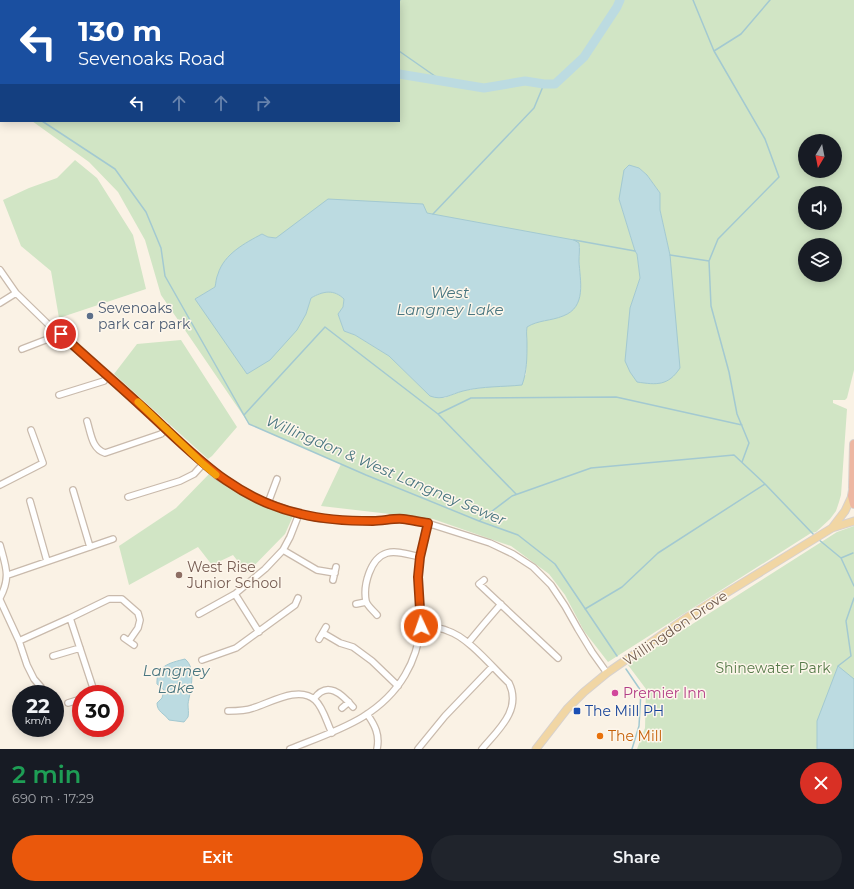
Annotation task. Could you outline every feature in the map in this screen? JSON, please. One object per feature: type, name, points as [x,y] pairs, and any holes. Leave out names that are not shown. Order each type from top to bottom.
[{"type":"highway","points":[[853,500],[854,444]]},
{"type":"main road","name":"Willingdon Drove","points":[[832,528],[853,500]]},
{"type":"main road","name":"Willingdon Drove","points":[[536,749],[567,709],[584,692],[608,673],[689,616],[832,528],[854,521]]},
{"type":"street","points":[[0,270],[16,293],[53,329],[61,334],[83,355],[108,375],[167,428],[203,464],[218,476],[250,496],[299,514],[322,519],[375,521],[402,519],[428,523],[490,543],[514,554],[533,568],[551,585],[592,652],[608,673]]},
{"type":"street","points":[[0,303],[16,293]]},
{"type":"street","points":[[22,349],[61,334]]},
{"type":"street","points":[[59,395],[104,382],[108,375]]},
{"type":"street","points":[[87,422],[95,448],[105,453],[162,434],[167,428]]},
{"type":"street","points":[[0,486],[43,463],[31,430]]},
{"type":"street","points":[[128,497],[180,481],[194,474],[203,464]]},
{"type":"street","points":[[268,503],[277,479]]},
{"type":"street","points":[[73,490],[90,547]]},
{"type":"street","points":[[30,501],[47,561]]},
{"type":"street","points":[[199,614],[234,594],[265,569],[283,550],[299,514]]},
{"type":"street","points":[[290,749],[332,733],[367,714],[386,700],[398,686],[410,666],[416,652],[421,626],[418,577],[420,557],[428,523]]},
{"type":"street","points":[[8,574],[113,539]]},
{"type":"street","points":[[0,544],[3,565],[8,574],[5,589],[0,599],[19,641],[27,666],[39,685]]},
{"type":"street","points":[[283,550],[317,570],[335,574]]},
{"type":"street","points":[[377,616],[366,602],[369,571],[376,560],[386,553],[402,553],[420,557]]},
{"type":"street","points":[[333,580],[336,567]]},
{"type":"street","points":[[484,580],[479,584],[558,658]]},
{"type":"street","points":[[234,594],[259,632]]},
{"type":"street","points":[[202,660],[236,648],[295,605],[298,598]]},
{"type":"street","points":[[19,641],[109,599],[122,600],[138,613],[140,620],[138,628],[129,641]]},
{"type":"street","points":[[356,604],[366,602]]},
{"type":"street","points":[[468,643],[501,604]]},
{"type":"street","points":[[295,605],[301,610]]},
{"type":"street","points":[[70,618],[92,685]]},
{"type":"street","points":[[421,626],[449,631],[468,643],[512,688],[513,707],[509,717],[482,749]]},
{"type":"street","points":[[319,639],[326,627]]},
{"type":"street","points":[[323,633],[340,643],[353,647],[372,661],[398,686]]},
{"type":"street","points":[[54,656],[80,648]]},
{"type":"street","points":[[418,749],[445,716],[492,667]]},
{"type":"street","points":[[314,699],[323,690],[330,689],[338,692],[351,705],[342,708]]},
{"type":"street","points":[[228,711],[251,709],[285,696],[296,694],[306,696],[314,699],[319,706],[332,733]]},
{"type":"street","points":[[68,703],[72,702]]},
{"type":"street","points":[[367,714],[377,733],[377,749]]},
{"type":"green space","points":[[400,0],[854,0],[854,370],[847,398],[845,400],[833,400],[833,403],[847,409],[841,495],[836,511],[816,532],[811,533],[608,662],[584,631],[565,595],[549,574],[511,546],[433,519],[321,506],[341,464],[249,424],[161,295],[145,240],[118,192],[89,162],[33,122],[400,122]],"holes":[[[639,168],[647,175],[660,193],[660,210],[670,255],[630,308],[640,278],[637,254],[619,199]],[[262,234],[275,238],[580,246],[579,259],[581,290],[570,312],[563,316],[534,323],[527,327],[526,375],[488,387],[462,391],[444,398],[430,396],[389,356],[355,335],[344,331],[338,314],[343,307],[344,299],[332,292],[320,294],[311,298],[306,314],[195,299],[215,287]]]},
{"type":"green space","points":[[75,160],[97,178],[133,235],[146,289],[59,318],[51,271],[21,246],[3,200],[29,188],[57,178]]},
{"type":"green space","points":[[181,340],[237,427],[208,459],[114,374],[137,344]]},
{"type":"green space","points":[[210,473],[251,499],[293,516],[285,534],[247,573],[233,555],[212,565],[198,547],[129,585],[119,546],[176,508]]},
{"type":"green space","name":"Shinewater Park","points":[[854,526],[854,749],[637,749],[645,728],[646,689],[628,665],[837,532]]},
{"type":"water","points":[[629,165],[639,168],[647,175],[660,193],[660,210],[670,255],[680,368],[671,378],[662,383],[656,384],[637,382],[625,361],[630,308],[640,278],[637,254],[619,199],[624,170]]},
{"type":"water","name":"West Langney Lake","points":[[328,199],[423,204],[427,213],[574,240],[579,243],[581,285],[579,300],[571,312],[563,316],[527,327],[527,354],[525,375],[522,385],[470,389],[439,398],[430,396],[389,356],[355,335],[344,331],[338,314],[343,307],[344,299],[332,292],[320,294],[311,298],[306,314],[297,330],[270,360],[247,374],[195,299],[215,287],[221,267],[236,250],[262,234],[268,237],[276,238]]},
{"type":"water","name":"Langney Lake","points":[[185,659],[189,663],[192,674],[188,704],[188,717],[184,722],[169,720],[157,706],[157,703],[162,698],[164,690],[157,684],[157,678],[161,669],[165,666]]},
{"type":"water","points":[[838,666],[854,679],[854,749],[817,749],[817,721]]},
{"type":"waterway","points":[[400,74],[484,88],[525,81],[555,84],[584,57],[617,7],[620,0]]},
{"type":"waterway","points":[[693,0],[714,51],[765,139],[779,177],[718,239],[709,261],[711,306],[729,372],[737,414],[749,443],[742,462]]},
{"type":"waterway","points":[[714,51],[741,34],[770,0]]},
{"type":"waterway","points":[[400,52],[442,81]]},
{"type":"waterway","points":[[433,214],[534,108],[544,84]]},
{"type":"waterway","name":"Willingdon & West Langney Sewer","points":[[44,122],[115,169],[146,212],[161,248],[165,276],[249,424],[366,475],[479,521],[518,535],[555,564],[617,656]]},
{"type":"waterway","points":[[574,240],[635,251]]},
{"type":"waterway","points":[[670,255],[709,261]]},
{"type":"waterway","points":[[244,415],[325,327],[438,414],[516,494]]},
{"type":"waterway","points":[[438,414],[471,398],[616,397],[742,425]]},
{"type":"waterway","points":[[479,521],[512,496],[591,468],[734,455],[765,484],[814,535]]},
{"type":"waterway","points":[[585,609],[622,587],[658,553],[765,484]]},
{"type":"waterway","points":[[818,539],[841,558],[854,586]]},
{"type":"waterway","points":[[841,558],[853,553]]},
{"type":"waterway","points":[[851,656],[846,621],[854,598]]},
{"type":"waterway","points":[[838,666],[851,656]]},
{"type":"waterway","name":"Willingdon & West Langney Sewer","points":[[626,669],[641,691],[639,726],[632,749]]},
{"type":"slow traffic","points":[[138,402],[216,475]]},
{"type":"place","name":"Sevenoaks park car park","points":[[90,316]]},
{"type":"place","name":"West Rise Junior School","points":[[179,575]]},
{"type":"place","name":"Premier Inn","points":[[615,693]]},
{"type":"place","name":"The Mill PH","points":[[577,711]]},
{"type":"place","name":"The Mill","points":[[600,736]]},
{"type":"route","points":[[61,334],[83,355],[114,380],[203,464],[218,476],[250,496],[299,514],[322,519],[375,521],[402,519],[428,523],[422,543],[418,577],[421,626]]}]
